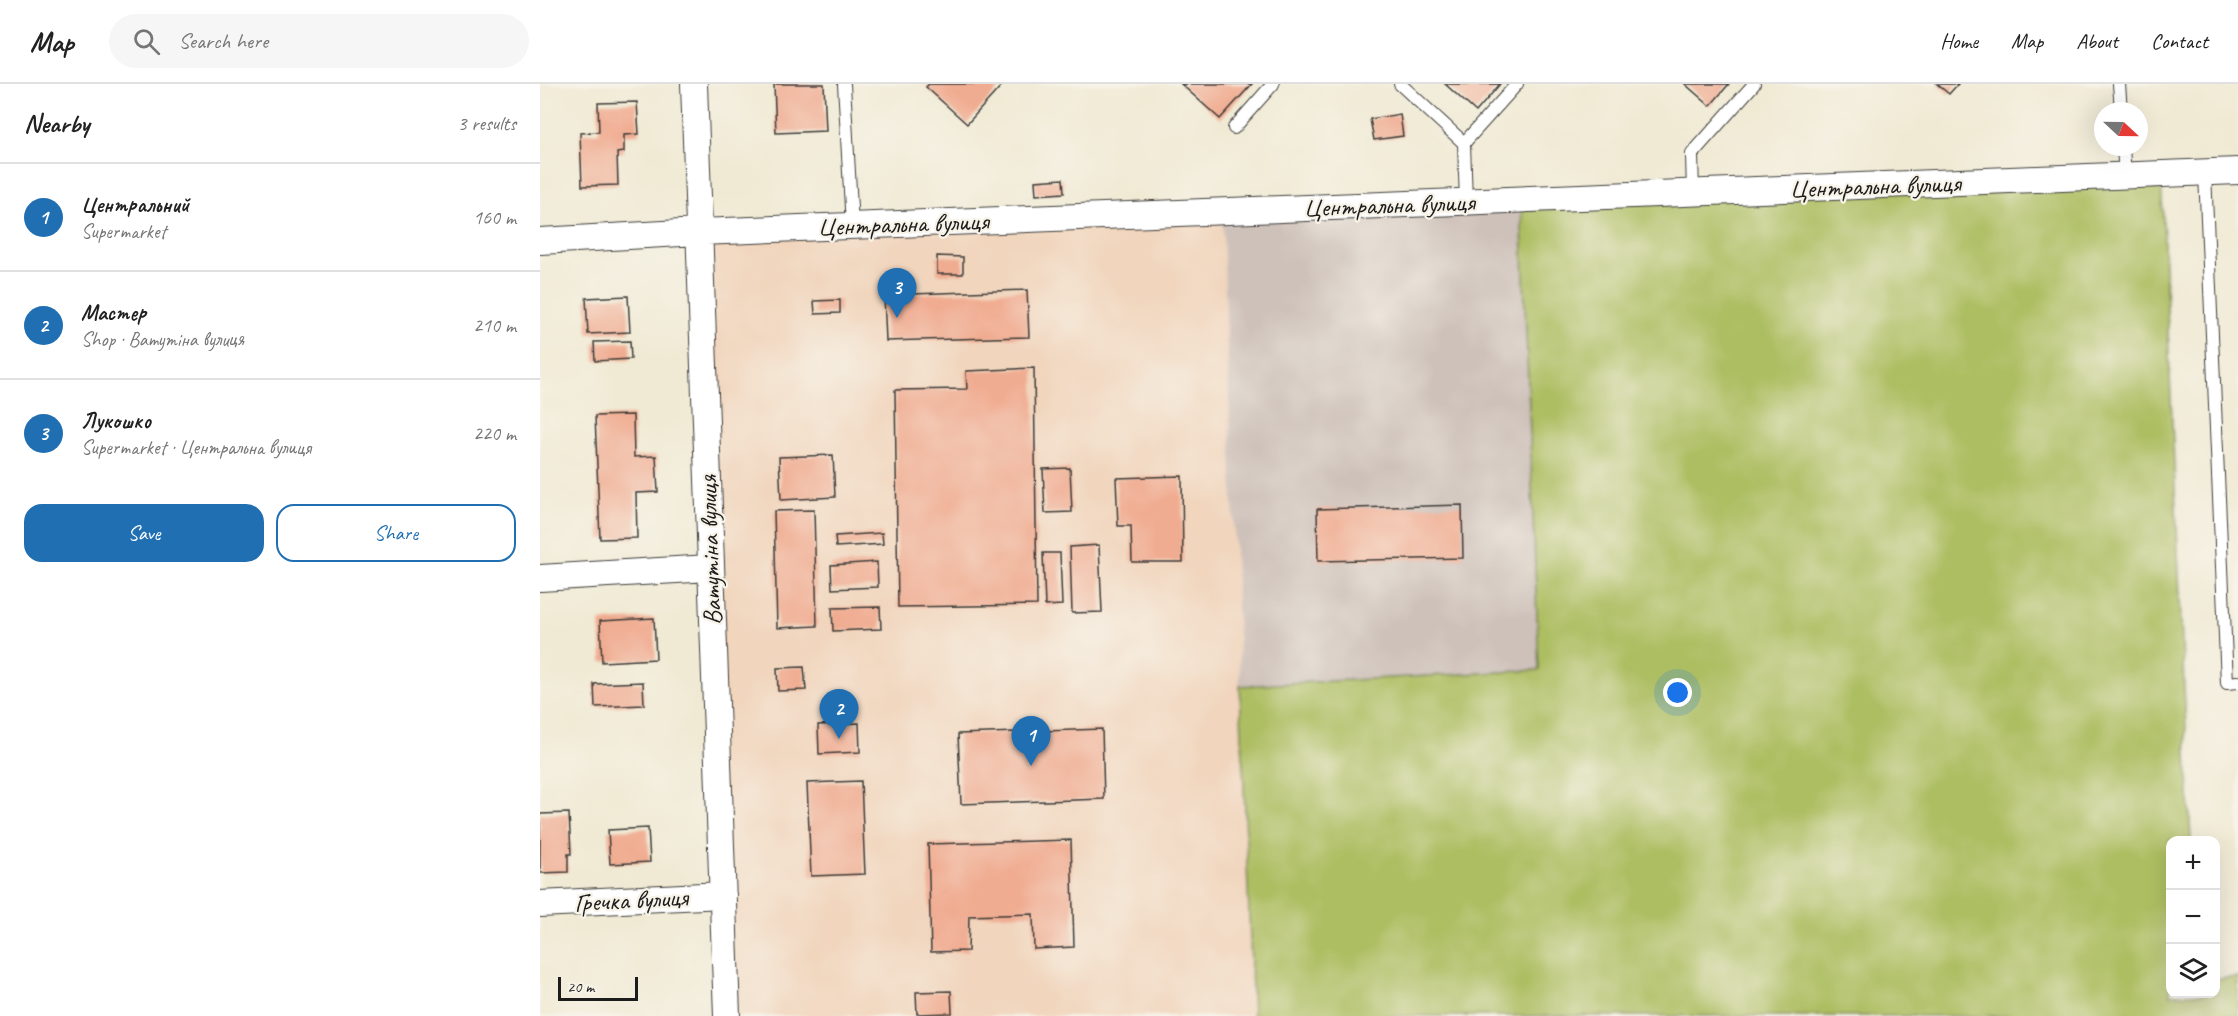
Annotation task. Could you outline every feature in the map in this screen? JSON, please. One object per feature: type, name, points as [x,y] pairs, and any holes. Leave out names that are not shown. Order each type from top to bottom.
[{"type":"street","name":"Ватутіна вулиця","points":[[694,84],[727,1016]]},
{"type":"street","name":"Центральна вулиця","points":[[540,241],[699,232],[2238,171]]},
{"type":"street","points":[[540,578],[710,568]]},
{"type":"street","name":"Гречка вулиця","points":[[540,904],[723,895]]},
{"type":"lane","points":[[844,84],[852,226]]},
{"type":"lane","points":[[1234,128],[1273,84]]},
{"type":"lane","points":[[1400,84],[1464,143]]},
{"type":"lane","points":[[1466,202],[1464,143],[1517,84]]},
{"type":"lane","points":[[1693,193],[1692,154],[1754,84]]},
{"type":"lane","points":[[2119,84],[2120,102]]},
{"type":"lane","points":[[2124,156],[2125,176]]},
{"type":"lane","points":[[2205,173],[2227,682],[2238,682]]},
{"type":"shaded area","points":[[1521,200],[1539,671],[1240,686],[1222,212]]},
{"type":"shaded area","points":[[1222,212],[1253,1016],[727,1016],[699,232]]},
{"type":"green space","points":[[2161,174],[2191,836],[2166,836],[2166,998],[2220,998],[2220,979],[2238,977],[2238,1016],[1253,1016],[1240,686],[1539,670],[1521,200]]},
{"type":"building","points":[[774,84],[824,84],[826,131],[776,133]]},
{"type":"building","points":[[929,84],[1003,84],[967,124],[926,87]]},
{"type":"building","points":[[1181,84],[1252,84],[1220,119]]},
{"type":"building","points":[[1445,84],[1500,84],[1476,112]]},
{"type":"building","points":[[1685,84],[1729,84],[1710,106]]},
{"type":"building","points":[[1937,84],[1958,84],[1949,94]]},
{"type":"building","points":[[637,102],[639,134],[624,135],[624,152],[617,153],[618,185],[582,186],[580,133],[599,132],[598,103]]},
{"type":"building","points":[[1400,114],[1403,136],[1374,140],[1370,119]]},
{"type":"building","points":[[1063,179],[1064,193],[1036,195],[1035,181]]},
{"type":"building","points":[[937,256],[963,257],[963,274],[937,274]]},
{"type":"building","points":[[1027,290],[1029,337],[886,341],[884,295]]},
{"type":"building","points":[[628,296],[630,332],[588,334],[586,298]]},
{"type":"building","points":[[840,300],[840,313],[815,314],[814,301]]},
{"type":"building","points":[[630,341],[631,359],[595,361],[594,342]]},
{"type":"building","points":[[1034,368],[1037,605],[898,607],[895,390],[967,389],[966,371]]},
{"type":"building","points":[[633,415],[634,457],[656,456],[658,492],[636,493],[637,538],[600,539],[595,416]]},
{"type":"building","points":[[833,455],[835,497],[781,500],[779,457]]},
{"type":"building","points":[[1070,468],[1072,512],[1045,513],[1043,469]]},
{"type":"building","points":[[1182,476],[1183,562],[1132,562],[1131,526],[1118,526],[1116,478]]},
{"type":"building","points":[[1462,505],[1463,558],[1318,561],[1317,509]]},
{"type":"building","points":[[814,510],[817,626],[777,628],[774,511]]},
{"type":"building","points":[[882,533],[883,544],[836,547],[835,536]]},
{"type":"building","points":[[1099,545],[1102,612],[1072,613],[1070,547]]},
{"type":"building","points":[[1043,553],[1060,553],[1062,605],[1045,606]]},
{"type":"building","points":[[877,562],[878,587],[832,589],[831,565]]},
{"type":"building","points":[[880,607],[881,629],[833,631],[832,608]]},
{"type":"building","points":[[654,618],[656,659],[602,662],[600,621]]},
{"type":"building","points":[[804,667],[806,690],[778,691],[777,668]]},
{"type":"building","points":[[643,682],[644,705],[595,707],[594,684]]},
{"type":"building","points":[[859,723],[860,752],[819,754],[818,725]]},
{"type":"building","points":[[1102,729],[1104,799],[961,804],[958,734]]},
{"type":"building","points":[[861,781],[865,874],[811,876],[807,783]]},
{"type":"building","points":[[569,813],[571,854],[568,854],[568,872],[540,873],[540,814]]},
{"type":"building","points":[[648,828],[650,862],[610,864],[608,830]]},
{"type":"building","points":[[1071,840],[1074,947],[1034,949],[1033,914],[969,916],[968,951],[931,952],[928,844]]},
{"type":"building","points":[[951,991],[952,1013],[917,1014],[916,992]]},
{"type":"place","name":"Лукошко","points":[[897,318]]},
{"type":"place","name":"Мастер","points":[[839,739]]},
{"type":"place","name":"Центральний","points":[[1031,766]]}]
